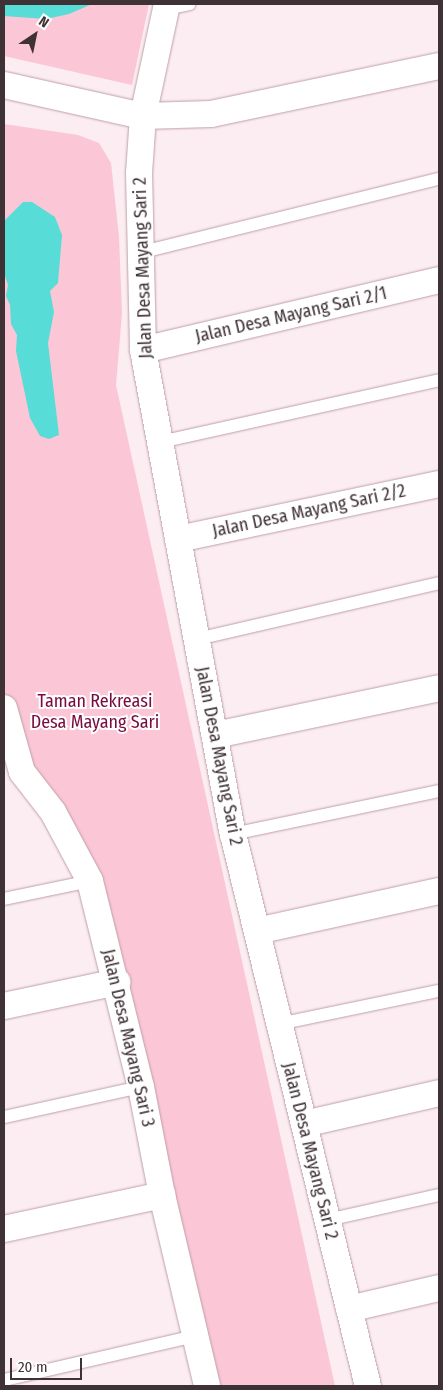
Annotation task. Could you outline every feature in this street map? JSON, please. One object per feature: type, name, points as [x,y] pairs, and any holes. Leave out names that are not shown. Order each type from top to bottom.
[{"type":"street","name":"Jalan Desa Mayang Sari 2","points":[[166,7],[143,116],[140,173],[143,252],[143,350],[233,834],[368,1386]]},
{"type":"street","points":[[4,85],[143,116],[211,114],[439,66]]},
{"type":"street","name":"Jalan Desa Mayang Sari 2/1","points":[[143,350],[439,280]]},
{"type":"street","name":"Jalan Desa Mayang Sari 2/2","points":[[178,539],[439,484]]},
{"type":"street","points":[[215,735],[439,688]]},
{"type":"street","name":"Jalan Desa Mayang Sari 3","points":[[4,708],[13,774],[52,812],[90,880],[117,982],[141,1087],[162,1195],[206,1386]]},
{"type":"street","points":[[257,931],[439,891]]},
{"type":"street","points":[[4,1006],[117,982]]},
{"type":"street","points":[[304,1124],[439,1093]]},
{"type":"street","points":[[4,1229],[162,1195]]},
{"type":"street","points":[[349,1309],[439,1288]]},
{"type":"lane","points":[[166,7],[190,4]]},
{"type":"lane","points":[[143,252],[439,179]]},
{"type":"lane","points":[[160,442],[439,380]]},
{"type":"lane","points":[[197,639],[439,583]]},
{"type":"lane","points":[[233,834],[439,791]]},
{"type":"lane","points":[[4,900],[90,880]]},
{"type":"lane","points":[[279,1024],[439,991]]},
{"type":"lane","points":[[4,1117],[141,1087]]},
{"type":"lane","points":[[327,1220],[439,1195]]},
{"type":"lane","points":[[4,1380],[195,1336]]},
{"type":"green space","points":[[4,4],[149,4],[132,85],[4,56]]},
{"type":"green space","name":"Taman Rekreasi Desa Mayang Sari","points":[[4,124],[78,135],[99,143],[111,163],[119,237],[122,313],[116,385],[335,1386],[200,1386],[92,895],[4,722]]},
{"type":"water","points":[[4,4],[92,4],[69,14],[46,19],[4,16]]},
{"type":"water","points":[[23,202],[32,202],[55,217],[62,235],[58,283],[50,291],[54,312],[48,343],[59,435],[49,439],[40,436],[30,418],[16,351],[17,335],[11,324],[10,305],[6,296],[8,285],[4,273],[4,221]]}]
